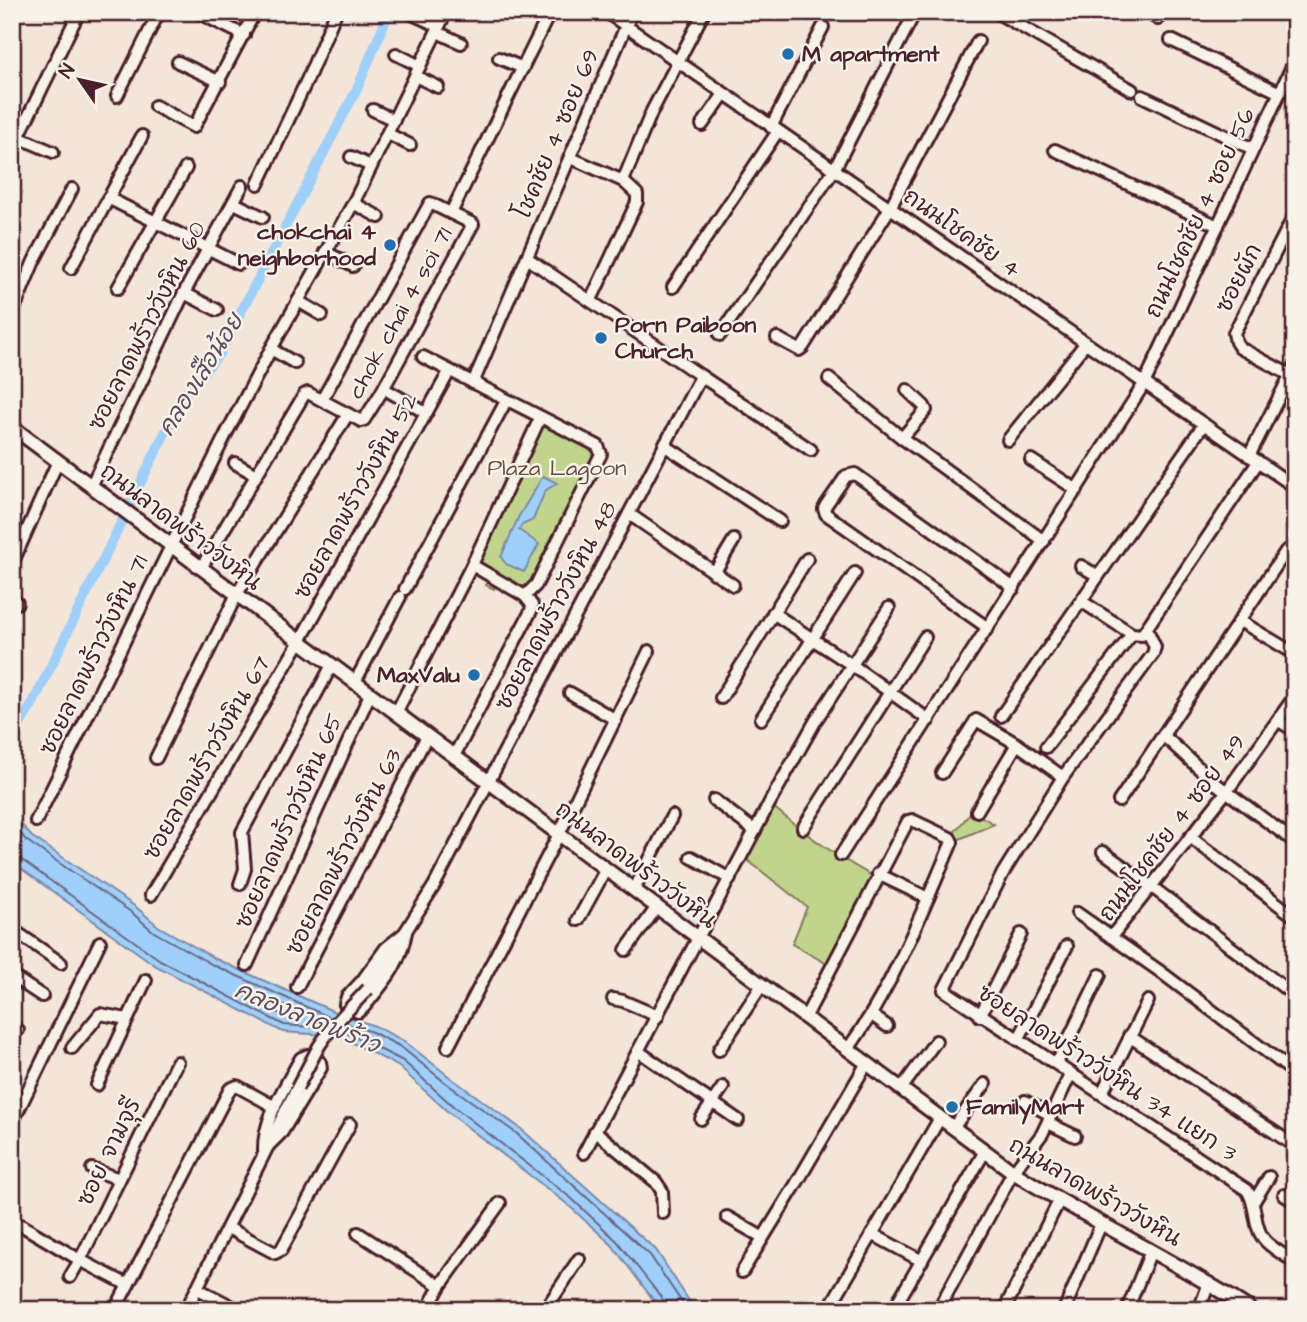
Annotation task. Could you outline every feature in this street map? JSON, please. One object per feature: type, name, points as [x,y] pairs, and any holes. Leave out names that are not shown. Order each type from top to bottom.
[{"type":"main road","name":"ถนนลาดพร้าววังหิน","points":[[12,428],[1013,1172],[1059,1201],[1209,1283],[1251,1310]]},
{"type":"street","points":[[12,150],[79,12]]},
{"type":"street","points":[[117,96],[159,12]]},
{"type":"street","points":[[155,106],[194,127],[255,12]]},
{"type":"street","points":[[258,184],[309,78],[336,12]]},
{"type":"street","name":"ซอยลาดพร้าววังหิน 71","points":[[36,821],[170,545],[271,349],[353,203],[446,12]]},
{"type":"street","points":[[322,400],[430,203],[451,213],[550,12]]},
{"type":"street","name":"ถนนโชคชัย 4","points":[[606,12],[1295,487]]},
{"type":"street","name":"โชคชัย 4 ซอย 69","points":[[473,383],[632,12]]},
{"type":"street","points":[[623,181],[652,111],[704,12]]},
{"type":"street","points":[[720,335],[834,170],[915,12]]},
{"type":"street","points":[[996,12],[1132,90]]},
{"type":"street","points":[[1147,12],[1158,19]]},
{"type":"street","points":[[1285,12],[1295,18]]},
{"type":"street","points":[[201,14],[244,35]]},
{"type":"street","points":[[414,15],[461,43]]},
{"type":"street","points":[[673,288],[774,129],[823,27]]},
{"type":"street","points":[[1171,40],[1280,93]]},
{"type":"street","points":[[777,338],[794,349],[803,347],[890,208],[978,41]]},
{"type":"street","points":[[396,54],[438,87]]},
{"type":"street","points":[[499,58],[523,68]]},
{"type":"street","points":[[178,62],[220,82]]},
{"type":"street","name":"ถนนโชคชัย 4 ซอย 56","points":[[841,855],[1144,384],[1293,67]]},
{"type":"street","points":[[702,125],[724,94]]},
{"type":"street","points":[[1143,96],[1253,149]]},
{"type":"street","points":[[373,110],[394,120]]},
{"type":"street","points":[[388,134],[410,145]]},
{"type":"street","points":[[71,268],[142,136]]},
{"type":"street","points":[[18,137],[53,152]]},
{"type":"street","points":[[1055,150],[1218,226]]},
{"type":"street","points":[[351,157],[371,166]]},
{"type":"street","points":[[571,158],[623,181],[638,194],[638,202],[592,300]]},
{"type":"street","points":[[118,288],[186,168]]},
{"type":"street","name":"ซอยลาดพร้าววังหิน 60","points":[[91,486],[184,293],[242,186]]},
{"type":"street","points":[[12,314],[34,261],[72,189]]},
{"type":"street","points":[[108,198],[239,264]]},
{"type":"street","points":[[234,203],[263,217]]},
{"type":"street","points":[[353,203],[379,217]]},
{"type":"street","name":"chok chai 4 soi 71","points":[[348,414],[364,420],[471,228],[473,224],[451,213]]},
{"type":"street","name":"ซอยผัก","points":[[1293,370],[1240,348],[1234,333],[1295,214]]},
{"type":"street","points":[[325,252],[353,266]]},
{"type":"street","points":[[527,258],[811,450]]},
{"type":"street","points":[[184,293],[217,310]]},
{"type":"street","points":[[298,301],[323,314]]},
{"type":"street","points":[[1008,440],[1085,344]]},
{"type":"street","points":[[271,349],[295,363]]},
{"type":"street","points":[[424,357],[598,446],[601,454],[536,585],[525,596]]},
{"type":"street","points":[[1081,601],[1132,634],[1142,635],[1147,631],[1254,459],[1293,370]]},
{"type":"street","name":"ซอยลาดพร้าววังหิน 52","points":[[300,641],[449,372]]},
{"type":"street","name":"ซอยลาดพร้าววังหิน 48","points":[[406,932],[488,783],[701,376]]},
{"type":"street","points":[[829,379],[902,438],[1044,541]]},
{"type":"street","points":[[902,438],[926,410],[907,390]]},
{"type":"street","points":[[390,392],[426,413]]},
{"type":"street","points":[[156,758],[237,594],[348,414],[308,393],[304,395],[201,568]]},
{"type":"street","points":[[355,682],[506,401]]},
{"type":"street","points":[[396,713],[472,565],[540,418]]},
{"type":"street","points":[[1001,716],[1205,424]]},
{"type":"street","points":[[664,445],[780,521]]},
{"type":"street","points":[[1031,460],[1077,489]]},
{"type":"street","points":[[12,564],[58,461]]},
{"type":"street","points":[[235,463],[256,475]]},
{"type":"street","points":[[988,628],[827,514],[824,509],[826,505],[846,476],[855,474],[1014,588]]},
{"type":"street","points":[[629,514],[733,585]]},
{"type":"street","points":[[714,573],[734,540]]},
{"type":"street","points":[[1119,800],[1286,551]]},
{"type":"street","points":[[721,698],[807,559]]},
{"type":"street","points":[[454,757],[531,611],[531,601],[525,596],[472,565]]},
{"type":"street","points":[[1081,566],[1098,576]]},
{"type":"street","points":[[761,719],[855,573]]},
{"type":"street","points":[[584,1153],[817,720],[890,608]]},
{"type":"street","points":[[772,613],[929,720]]},
{"type":"street","points":[[1240,621],[1295,654]]},
{"type":"street","points":[[942,773],[976,720],[1017,744],[1063,777],[1153,654],[1155,647],[1147,631]]},
{"type":"street","points":[[1046,747],[1132,634]]},
{"type":"street","points":[[803,828],[925,637]]},
{"type":"street","name":"ซอยลาดพร้าววังหิน 67","points":[[151,895],[300,641]]},
{"type":"street","points":[[448,1047],[559,834],[649,652]]},
{"type":"street","points":[[240,884],[245,869],[242,832],[332,665]]},
{"type":"street","points":[[570,693],[616,720]]},
{"type":"street","name":"ซอยลาดพร้าววังหิน 65","points":[[247,965],[370,694]]},
{"type":"street","name":"ถนนโชคชัย 4 ซอย 49","points":[[1293,1069],[1111,937],[1227,791],[1295,696]]},
{"type":"street","points":[[1279,720],[1295,731]]},
{"type":"street","name":"ซอยลาดพร้าววังหิน 63","points":[[297,987],[427,736]]},
{"type":"street","points":[[1164,736],[1227,791],[1295,842]]},
{"type":"street","points":[[977,811],[1017,744]]},
{"type":"street","name":"ซอยลาดพร้าววังหิน 34 แยก 3","points":[[1063,777],[1003,873],[944,990],[1247,1190],[1253,1203]]},
{"type":"street","points":[[715,800],[755,831]]},
{"type":"street","points":[[634,890],[671,816]]},
{"type":"street","points":[[805,1017],[878,874],[909,820],[950,838],[952,842],[928,898],[873,1016],[848,1049]]},
{"type":"street","points":[[1190,837],[1295,917]]},
{"type":"street","points":[[1103,852],[1295,996]]},
{"type":"street","points":[[691,857],[730,879]]},
{"type":"street","points":[[578,920],[606,869]]},
{"type":"street","points":[[878,874],[928,898]]},
{"type":"street","points":[[626,950],[657,907]]},
{"type":"street","points":[[1077,913],[1111,937]]},
{"type":"street","points":[[12,929],[61,963]]},
{"type":"street","points":[[406,932],[397,964],[365,1007],[358,1012],[352,1010],[345,1004],[345,1000],[386,948],[406,932]]},
{"type":"street","points":[[186,1310],[264,1150],[319,1046],[332,1027],[368,989],[406,932]]},
{"type":"street","points":[[980,1016],[1021,934]]},
{"type":"street","points":[[12,1123],[100,942]]},
{"type":"street","points":[[1018,1040],[1067,946]]},
{"type":"street","points":[[1057,1063],[1100,975]]},
{"type":"street","points":[[12,976],[42,996]]},
{"type":"street","points":[[97,1085],[146,980]]},
{"type":"street","points":[[719,1050],[762,985]]},
{"type":"street","points":[[612,999],[658,1016]]},
{"type":"street","points":[[1102,1093],[1148,1001]]},
{"type":"street","points":[[72,1048],[100,1014],[127,1019]]},
{"type":"street","points":[[873,1016],[887,1026]]},
{"type":"street","points":[[1129,1036],[1295,1146]]},
{"type":"street","points":[[901,1089],[936,1041]]},
{"type":"street","points":[[638,1051],[737,1120]]},
{"type":"street","points":[[308,1055],[315,1058],[321,1068],[282,1132],[264,1150],[264,1137],[275,1107],[302,1058],[308,1055]]},
{"type":"street","name":"ซอย จามจุรี","points":[[71,1277],[177,1062]]},
{"type":"street","points":[[741,1272],[867,1063]]},
{"type":"street","points":[[938,1310],[1013,1172],[1042,1135],[1071,1073]]},
{"type":"street","points":[[953,1128],[985,1084]]},
{"type":"street","points":[[115,1310],[230,1089],[237,1086],[275,1107]]},
{"type":"street","points":[[701,1119],[723,1087]]},
{"type":"street","points":[[1025,1101],[1075,1136]]},
{"type":"street","points":[[828,1310],[940,1118]]},
{"type":"street","points":[[228,1227],[275,1254],[278,1252],[349,1125]]},
{"type":"street","points":[[595,1131],[656,1182],[662,1191],[663,1213]]},
{"type":"street","points":[[893,1310],[985,1151]]},
{"type":"street","points":[[92,1169],[119,1179]]},
{"type":"street","points":[[1269,1177],[1253,1203],[1261,1235],[1295,1262]]},
{"type":"street","points":[[1284,1195],[1295,1202]]},
{"type":"street","points":[[1004,1310],[1059,1201]]},
{"type":"street","points":[[426,1310],[440,1286],[500,1203]]},
{"type":"street","points":[[727,1217],[762,1237]]},
{"type":"street","points":[[1065,1308],[1101,1224]]},
{"type":"street","points":[[21,1225],[128,1285]]},
{"type":"street","points":[[358,1233],[440,1286]]},
{"type":"street","points":[[872,1234],[922,1261]]},
{"type":"street","points":[[1127,1310],[1151,1251]]},
{"type":"street","points":[[545,1310],[579,1259]]},
{"type":"street","points":[[1199,1310],[1209,1283]]},
{"type":"street","points":[[198,1289],[239,1310]]},
{"type":"green space","name":"Plaza Lagoon","points":[[540,425],[547,425],[602,454],[528,603],[496,586],[494,589],[486,585],[489,579],[472,570]]},
{"type":"green space","points":[[770,804],[821,844],[876,878],[831,966],[792,944],[807,907],[746,859]]},
{"type":"green space","points":[[972,811],[994,824],[957,840],[951,836]]},
{"type":"water","points":[[543,476],[557,483],[545,491],[533,520],[522,525],[519,530],[539,544],[524,572],[506,564],[501,557],[519,516]]},
{"type":"water","name":"คลองลาดพร้าว","points":[[12,813],[31,836],[136,907],[158,926],[216,959],[342,1015],[375,1026],[404,1041],[520,1128],[656,1250],[695,1310],[661,1310],[612,1245],[567,1204],[448,1112],[398,1066],[339,1036],[283,1032],[156,966],[12,862]]},
{"type":"waterway","name":"คลองเสือน้อย","points":[[12,737],[33,703],[183,396],[219,354],[357,89],[389,12]]},
{"type":"place","name":"M apartment","points":[[788,54]]},
{"type":"place","name":"chokchai 4 neighborhood","points":[[390,245]]},
{"type":"place","name":"Porn Paiboon Church","points":[[601,338]]},
{"type":"place","name":"MaxValu","points":[[474,675]]},
{"type":"place","name":"FamilyMart","points":[[952,1107]]}]
